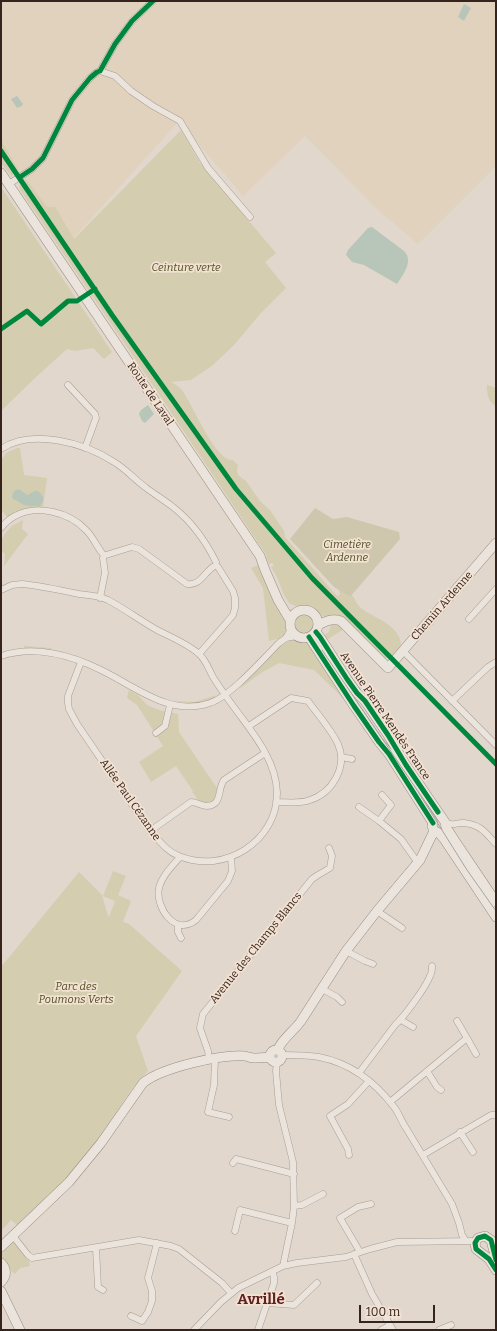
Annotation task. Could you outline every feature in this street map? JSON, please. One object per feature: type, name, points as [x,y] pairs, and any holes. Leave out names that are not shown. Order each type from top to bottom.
[{"type":"main road","name":"Route de Laval","points":[[1,173],[263,559],[274,577],[284,600],[289,606],[298,611]]},
{"type":"main road","name":"Chemin Ardenne","points":[[315,628],[328,620],[336,619],[343,622],[388,668],[496,543]]},
{"type":"main road","name":"Route de Laval","points":[[263,559],[265,570],[292,628]]},
{"type":"main road","points":[[308,610],[315,628],[303,638],[292,628],[293,615],[298,611],[308,610]]},
{"type":"main road","name":"Avenue Pierre Mendès France","points":[[315,628],[354,688],[388,735],[496,902]]},
{"type":"main road","name":"Avenue Pierre Mendès France","points":[[315,628],[362,718],[389,754],[435,829],[496,917]]},
{"type":"main road","points":[[1,1247],[69,1182],[101,1143],[143,1083],[150,1077],[212,1059],[246,1056],[258,1052],[276,1055],[282,1041],[298,1025],[346,951],[377,911],[418,863],[435,829],[437,820],[445,823],[443,832],[435,829]]},
{"type":"main road","points":[[478,1247],[480,1237],[493,1238]]},
{"type":"main road","points":[[478,1247],[489,1252],[493,1238]]},
{"type":"main road","points":[[493,1238],[496,1260]]},
{"type":"main road","points":[[478,1247],[489,1259],[496,1270]]},
{"type":"main road","points":[[1,1263],[5,1271],[2,1281],[2,1293],[20,1330]]},
{"type":"street","points":[[9,184],[32,169],[43,158],[72,100],[90,78],[100,71],[115,44],[132,22],[153,1]]},
{"type":"street","points":[[100,71],[115,76],[131,91],[153,106],[180,121],[208,168],[250,217]]},
{"type":"street","points":[[68,385],[95,414],[96,418],[85,448]]},
{"type":"street","points":[[1,450],[19,441],[40,440],[64,442],[98,453],[116,463],[144,487],[173,507],[196,529],[207,545],[216,565],[233,592],[235,598],[235,608],[228,621],[199,654],[105,599],[22,584],[12,585],[1,590]]},
{"type":"street","points":[[1,528],[8,520],[28,511],[45,511],[60,514],[74,521],[86,530],[95,541],[103,555],[105,573],[100,598]]},
{"type":"street","points":[[103,555],[132,547],[139,550],[187,584],[196,584],[216,565]]},
{"type":"street","points":[[469,619],[495,594]]},
{"type":"street","points":[[1,656],[16,651],[30,651],[58,655],[102,670],[158,701],[170,705],[194,707],[212,702],[233,688],[286,638],[292,628]]},
{"type":"street","points":[[402,651],[496,746]]},
{"type":"street","name":"Allée Paul Cézanne","points":[[81,662],[68,696],[69,709],[77,724],[150,831],[161,844],[180,856],[190,860],[207,862],[231,858],[247,849],[264,832],[270,822],[276,802],[275,775],[272,764],[249,726],[225,694],[199,654]]},
{"type":"street","points":[[452,701],[477,677],[496,662]]},
{"type":"street","points":[[249,726],[291,698],[308,701],[338,744],[341,757],[339,769],[335,780],[324,794],[309,801],[276,802]]},
{"type":"street","points":[[156,733],[165,726],[170,705]]},
{"type":"street","points":[[150,831],[191,802],[206,806],[214,804],[220,796],[221,783],[265,753]]},
{"type":"street","points":[[341,757],[352,759]]},
{"type":"street","points":[[379,821],[391,805],[382,795]]},
{"type":"street","points":[[359,807],[401,839],[418,863]]},
{"type":"street","points":[[445,823],[451,825],[463,823],[480,827],[496,844]]},
{"type":"street","name":"Avenue des Champs Blancs","points":[[212,1059],[200,1028],[203,1014],[312,880],[330,868],[332,856],[329,848]]},
{"type":"street","points":[[180,856],[164,876],[159,889],[159,897],[165,913],[170,920],[178,925],[191,924],[196,920],[228,881],[232,871],[231,858]]},
{"type":"street","points":[[377,911],[402,928]]},
{"type":"street","points":[[178,925],[178,932],[181,938]]},
{"type":"street","points":[[346,951],[373,964]]},
{"type":"street","points":[[359,1073],[395,1025],[401,1020],[427,983],[431,975],[432,966]]},
{"type":"street","points":[[322,989],[337,997],[342,1002]]},
{"type":"street","points":[[401,1020],[413,1027]]},
{"type":"street","points":[[457,1021],[476,1054]]},
{"type":"street","points":[[390,1102],[468,1038]]},
{"type":"street","points":[[283,1266],[292,1223],[294,1206],[294,1174],[290,1147],[279,1105],[276,1055],[303,1055],[319,1057],[340,1064],[359,1073],[369,1081],[396,1108],[403,1124],[452,1204],[462,1235],[466,1241],[478,1247]]},
{"type":"street","points":[[212,1059],[214,1085],[208,1112],[229,1117]]},
{"type":"street","points":[[427,1071],[437,1088],[441,1090]]},
{"type":"street","points":[[349,1155],[348,1149],[330,1116],[348,1104],[369,1081]]},
{"type":"street","points":[[423,1155],[491,1114],[496,1115]]},
{"type":"street","points":[[460,1132],[473,1152]]},
{"type":"street","points":[[233,1163],[236,1159],[294,1174]]},
{"type":"street","points":[[294,1206],[302,1205],[323,1194]]},
{"type":"street","points":[[371,1204],[358,1207],[340,1218],[357,1253],[372,1294],[392,1327],[382,1330]]},
{"type":"street","points":[[235,1231],[240,1210],[292,1223]]},
{"type":"street","points":[[456,1242],[454,1239],[458,1233],[459,1225]]},
{"type":"street","points":[[13,1236],[32,1258],[139,1240],[171,1246],[179,1250],[222,1283],[231,1293]]},
{"type":"street","points":[[194,1330],[206,1316],[242,1285],[283,1266],[336,1259],[397,1242],[466,1241]]},
{"type":"street","points":[[456,1242],[478,1247]]},
{"type":"street","points":[[131,1316],[142,1321],[148,1312],[152,1296],[148,1281],[148,1274],[157,1243]]},
{"type":"street","points":[[96,1248],[98,1287],[102,1290]]},
{"type":"street","points":[[258,1330],[274,1283],[272,1270]]},
{"type":"street","points":[[267,1303],[294,1305],[317,1283]]},
{"type":"street","points":[[439,1330],[452,1325]]},
{"type":"shaded area","points":[[1,1],[496,1],[496,166],[418,244],[379,211],[305,136],[243,196],[179,121],[70,242],[29,192],[1,149]]},
{"type":"shaded area","points":[[464,4],[471,8],[464,21],[458,17]]},
{"type":"shaded area","points":[[17,96],[23,104],[17,108],[11,99]]},
{"type":"shaded area","points":[[372,227],[404,251],[407,255],[408,263],[397,284],[364,265],[352,262],[346,255],[348,250],[368,228]]},
{"type":"shaded area","points":[[148,405],[154,414],[145,423],[142,421],[139,414],[141,410]]},
{"type":"shaded area","points":[[19,489],[27,495],[38,491],[43,498],[42,504],[40,506],[26,506],[13,499],[12,496],[14,491]]},
{"type":"green space","name":"Ceinture verte","points":[[181,130],[200,163],[276,253],[265,262],[286,288],[261,313],[234,345],[213,365],[191,380],[171,382],[178,386],[186,396],[204,430],[219,452],[226,458],[233,460],[238,465],[238,475],[246,481],[260,501],[270,510],[284,531],[285,537],[337,596],[340,595],[339,590],[350,597],[352,595],[361,608],[386,623],[396,632],[401,645],[394,654],[387,658],[384,658],[368,641],[366,642],[346,622],[322,616],[312,607],[297,607],[289,603],[271,567],[274,565],[272,563],[269,564],[266,557],[267,556],[20,190],[19,186],[26,179],[47,207],[55,207],[74,239]]},
{"type":"green space","points":[[1,140],[18,169],[12,177],[1,163]]},
{"type":"green space","points":[[1,187],[112,352],[104,359],[93,348],[75,351],[67,349],[1,411]]},
{"type":"green space","points":[[487,385],[496,388],[496,406],[488,397]]},
{"type":"green space","points":[[20,448],[24,475],[47,478],[43,508],[19,512],[7,517],[1,509],[1,460],[6,453]]},
{"type":"green space","name":"Cimetière Ardenne","points":[[315,508],[333,519],[347,517],[399,532],[400,539],[350,597],[334,587],[290,539]]},
{"type":"green space","points":[[23,520],[22,529],[28,534],[4,566],[5,554],[1,551],[1,540],[12,526]]},
{"type":"green space","points":[[258,565],[287,619],[286,632],[283,638],[279,641],[277,639],[269,641],[263,588],[251,568]]},
{"type":"green space","points":[[300,613],[308,613],[315,620],[315,628],[308,635],[300,635],[293,628],[293,620]]},
{"type":"green space","points":[[331,624],[339,625],[344,629],[328,639],[325,635],[329,632]]},
{"type":"green space","points":[[295,639],[309,643],[346,697],[343,698],[314,670],[279,663],[261,673],[239,689],[272,652],[288,641]]},
{"type":"green space","points":[[24,646],[51,648],[51,650],[24,648]]},
{"type":"green space","points":[[129,690],[138,695],[147,705],[159,710],[178,714],[179,732],[217,788],[218,792],[214,801],[205,803],[198,800],[176,766],[151,782],[139,762],[163,746],[137,705],[127,698]]},
{"type":"green space","points":[[217,695],[213,699],[203,702],[173,703],[173,701],[195,702]]},
{"type":"green space","name":"Parc des Poumons Verts","points":[[113,871],[126,876],[118,895],[131,901],[123,922],[129,924],[182,971],[136,1036],[148,1071],[139,1080],[98,1141],[74,1171],[18,1226],[11,1220],[1,1231],[1,967],[79,872],[102,895],[109,917],[115,901],[103,896]]},
{"type":"green space","points":[[16,1242],[29,1261],[30,1266],[20,1268],[15,1274],[2,1258],[2,1251],[8,1243]]},
{"type":"tram line","points":[[322,650],[415,787],[467,870],[496,911]]},
{"type":"cycle path","points":[[20,177],[32,169],[43,158],[72,100],[90,78],[100,71],[115,44],[132,21],[153,1]]},
{"type":"cycle path","points":[[1,151],[112,315],[236,489],[312,578],[496,764]]},
{"type":"cycle path","points":[[1,329],[27,311],[41,324],[68,301],[77,301],[95,289]]},
{"type":"cycle path","points":[[316,632],[347,679],[365,701],[438,812]]},
{"type":"cycle path","points":[[309,637],[354,706],[389,754],[433,823]]},
{"type":"cycle path","points":[[496,1260],[491,1240],[485,1236],[478,1238],[475,1243],[476,1249],[489,1259],[496,1270]]},
{"type":"district","name":"Avrillé","points":[[261,1300]]}]
